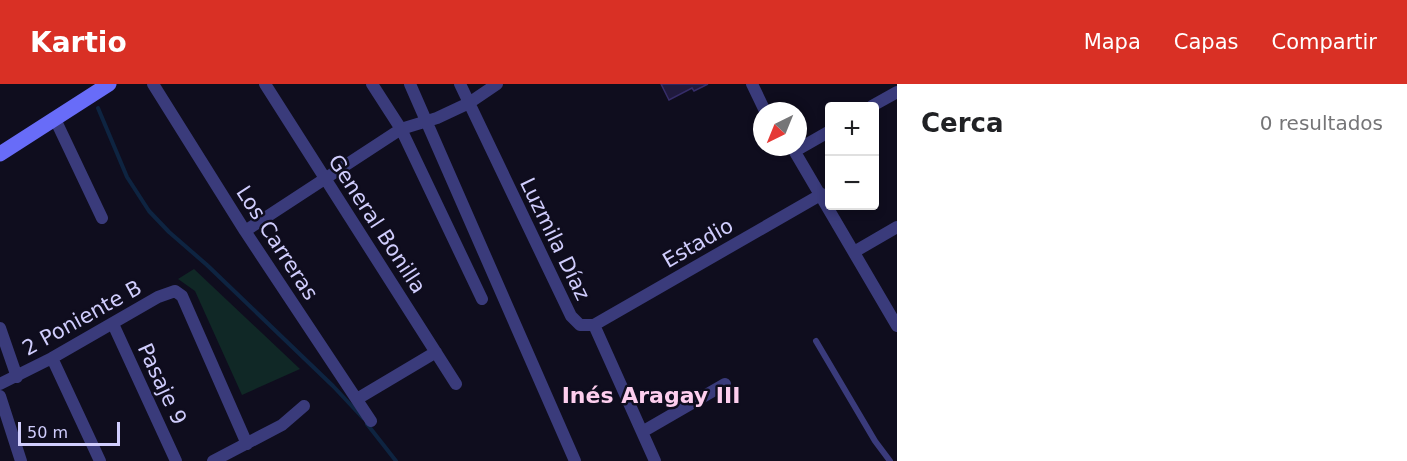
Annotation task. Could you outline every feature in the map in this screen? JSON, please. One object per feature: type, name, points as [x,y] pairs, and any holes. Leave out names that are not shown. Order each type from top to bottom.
[{"type":"main road","points":[[0,154],[109,84]]},
{"type":"street","name":"Los Carreras","points":[[153,84],[244,231],[371,421]]},
{"type":"street","name":"General Bonilla","points":[[265,84],[456,384]]},
{"type":"street","points":[[372,84],[401,129],[482,299]]},
{"type":"street","points":[[410,84],[574,461]]},
{"type":"street","name":"Luzmila Díaz","points":[[460,84],[570,316],[580,325],[594,325],[655,461]]},
{"type":"street","points":[[244,231],[401,129],[437,118],[469,102],[497,84]]},
{"type":"street","points":[[752,84],[761,102]]},
{"type":"street","points":[[879,102],[897,92]]},
{"type":"street","points":[[55,119],[102,218]]},
{"type":"street","points":[[807,142],[825,133]]},
{"type":"street","points":[[798,156],[822,194],[897,326]]},
{"type":"street","name":"Estadio","points":[[594,325],[822,194]]},
{"type":"street","points":[[854,252],[897,227]]},
{"type":"street","name":"2 Poniente B","points":[[0,384],[52,358],[170,291],[182,296],[247,444]]},
{"type":"street","name":"Pasaje 9","points":[[113,324],[176,461]]},
{"type":"street","points":[[0,328],[16,377]]},
{"type":"street","points":[[357,399],[436,351]]},
{"type":"street","points":[[52,358],[100,461]]},
{"type":"street","points":[[642,432],[725,384]]},
{"type":"street","points":[[0,396],[21,461]]},
{"type":"street","points":[[213,461],[290,420],[304,406]]},
{"type":"lane","points":[[816,341],[875,441],[890,461]]},
{"type":"green space","points":[[194,269],[300,369],[242,395],[195,291],[178,279]]},
{"type":"building","points":[[661,84],[708,84],[694,91],[692,88],[669,100]]},
{"type":"waterway","points":[[98,108],[127,177],[149,211],[333,386],[363,418]]},
{"type":"waterway","points":[[367,424],[396,461]]},
{"type":"district","name":"Inés Aragay III","points":[[651,395]]}]
